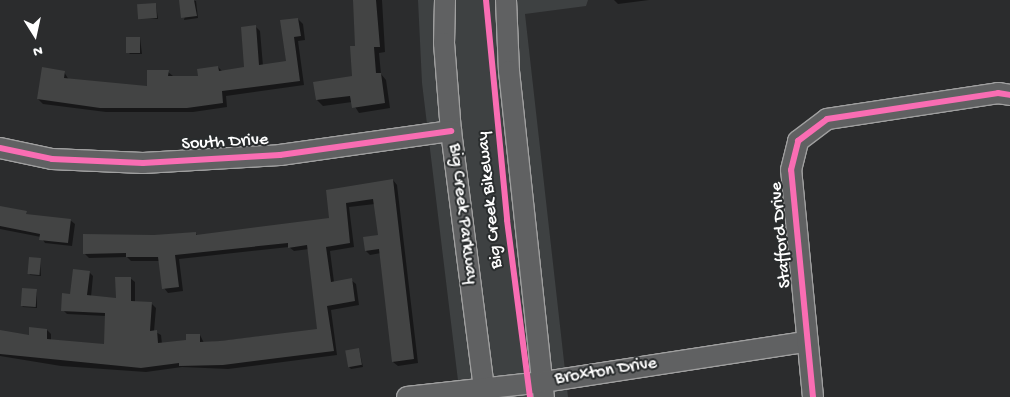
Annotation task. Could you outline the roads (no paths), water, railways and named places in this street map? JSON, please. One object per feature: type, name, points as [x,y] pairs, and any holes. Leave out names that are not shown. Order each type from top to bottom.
[{"type":"street","name":"Big Creek Parkway","points":[[445,0],[444,42],[451,131],[485,393]]},
{"type":"street","points":[[506,0],[509,71],[544,389]]},
{"type":"street","name":"Stafford Drive","points":[[813,397],[805,342],[791,170],[798,141],[827,119],[998,93],[1010,95]]},
{"type":"street","name":"South Drive","points":[[0,148],[52,158],[143,163],[280,155],[451,131]]},
{"type":"street","name":"Broxton Drive","points":[[407,397],[544,389],[805,342]]}]
